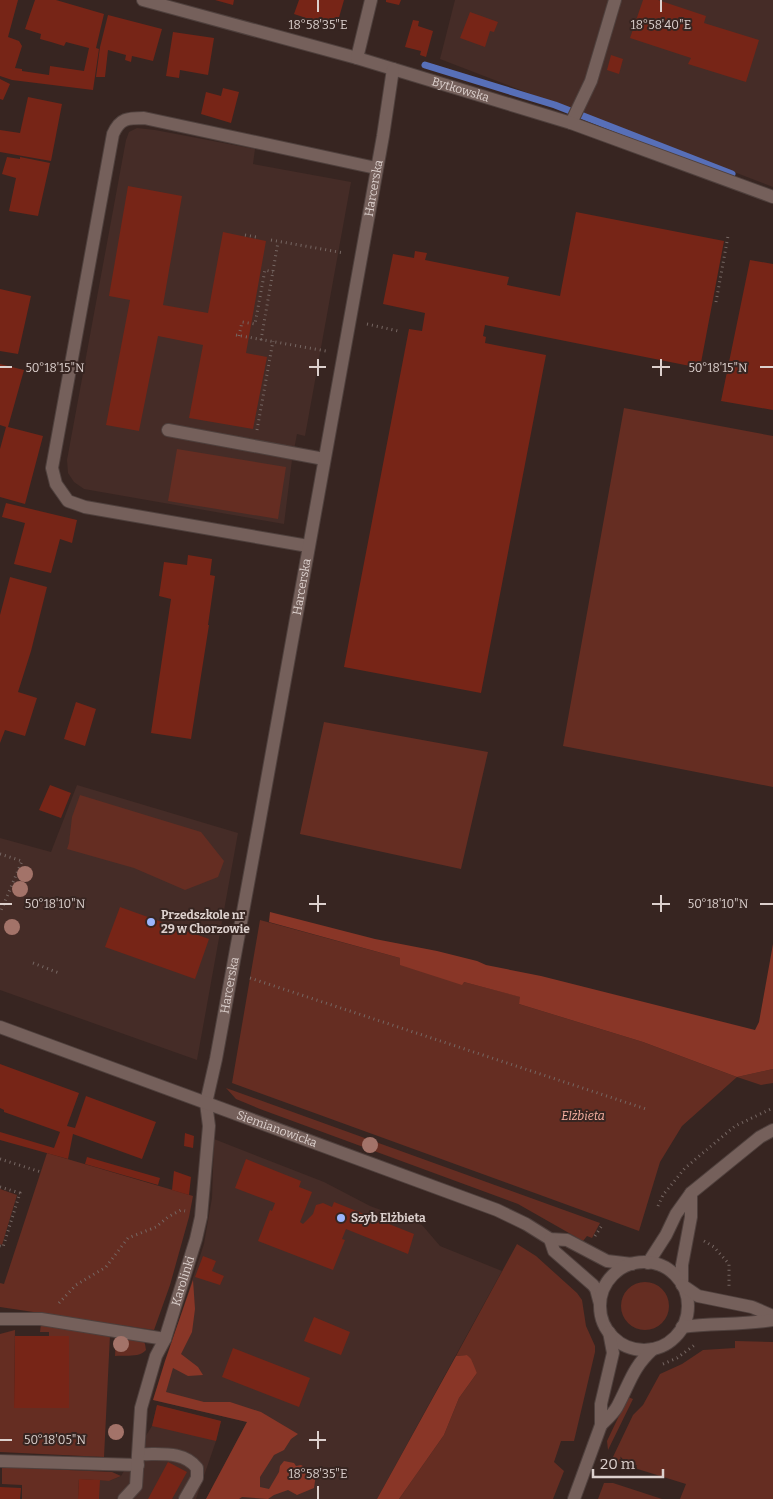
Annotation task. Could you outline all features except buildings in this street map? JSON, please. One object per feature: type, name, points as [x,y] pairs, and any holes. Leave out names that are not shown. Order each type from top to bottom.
[{"type":"street","name":"Bytkowska","points":[[143,0],[357,58],[571,123],[773,197]]},
{"type":"street","points":[[357,58],[371,0]]},
{"type":"street","points":[[571,123],[591,81],[615,0]]},
{"type":"street","name":"Harcerska","points":[[206,1103],[216,1059],[393,69]]},
{"type":"street","points":[[308,546],[85,507],[68,501],[56,484],[52,468],[113,134],[117,125],[128,118],[144,118],[376,168]]},
{"type":"street","points":[[168,430],[324,459]]},
{"type":"street","name":"Siemianowicka","points":[[0,1027],[497,1210],[526,1224],[550,1239],[567,1240],[607,1261],[632,1264]]},
{"type":"street","name":"Karolinki","points":[[124,1499],[136,1486],[141,1408],[156,1356],[164,1339],[196,1239],[201,1217],[209,1126],[206,1103]]},
{"type":"street","points":[[648,1262],[666,1235],[676,1214],[691,1194],[760,1137],[773,1130]]},
{"type":"street","points":[[682,1284],[682,1265],[691,1217],[691,1194]]},
{"type":"street","name":"Siemianowicka","points":[[550,1239],[554,1251],[596,1289],[600,1306]]},
{"type":"street","points":[[574,1499],[601,1426],[616,1408],[641,1360],[653,1349],[670,1341],[682,1327],[687,1313],[687,1298],[682,1284],[677,1277],[664,1267],[648,1262],[632,1264],[618,1271],[607,1283],[601,1298],[600,1306],[603,1320],[609,1332],[612,1353],[601,1404],[601,1426]]},
{"type":"street","points":[[682,1284],[698,1296],[752,1307],[773,1318]]},
{"type":"street","points":[[682,1327],[749,1324],[773,1318]]},
{"type":"street","points":[[0,1319],[41,1319],[164,1339]]},
{"type":"street","points":[[609,1332],[628,1347],[653,1349]]},
{"type":"street","points":[[0,1461],[138,1460],[181,1456],[192,1461],[197,1468],[197,1478],[186,1499]]},
{"type":"path","points":[[245,235],[256,237]]},
{"type":"path","points":[[716,302],[728,236]]},
{"type":"path","points":[[271,240],[339,252]]},
{"type":"path","points":[[261,340],[278,242]]},
{"type":"path","points":[[273,272],[265,270],[255,324],[242,322],[238,335],[329,351]]},
{"type":"path","points":[[372,325],[398,331]]},
{"type":"path","points":[[257,430],[273,341]]},
{"type":"path","points":[[0,854],[22,861],[0,913]]},
{"type":"path","points":[[34,963],[59,973]]},
{"type":"path","points":[[250,978],[646,1109]]},
{"type":"path","points":[[0,1159],[41,1172]]},
{"type":"path","points":[[0,1187],[20,1193],[3,1247],[0,1246]]},
{"type":"path","points":[[58,1309],[59,1302],[70,1290],[106,1267],[128,1238],[156,1227],[168,1217],[181,1210],[193,1212]]},
{"type":"path","points":[[593,1239],[603,1224]]},
{"type":"path","points":[[697,1238],[714,1247],[729,1264],[728,1288]]},
{"type":"path","points":[[658,1367],[677,1358],[700,1342]]},
{"type":"shaded area","points":[[455,0],[773,0],[773,187],[440,59]]},
{"type":"shaded area","points":[[137,128],[255,149],[253,164],[351,182],[305,436],[297,434],[284,524],[84,489],[74,482],[68,473],[67,460],[126,140],[129,132]]},
{"type":"shaded area","name":"Przedszkole nr 29 w Chorzowie","points":[[77,785],[238,833],[197,1060],[0,990],[0,838],[51,852]]},
{"type":"shaded area","points":[[270,912],[375,939],[437,951],[486,965],[541,976],[755,1030],[759,1022],[773,944],[773,1069],[737,1077],[643,1042],[519,1004],[520,997],[464,982],[462,985],[400,965],[400,958],[269,922]]},
{"type":"shaded area","points":[[214,1139],[324,1182],[370,1206],[422,1225],[440,1246],[502,1271],[377,1499],[206,1499],[247,1422],[153,1400],[204,1244],[212,1198]]},
{"type":"shaded area","points":[[193,1280],[195,1309],[192,1332],[181,1354],[198,1367],[203,1375],[188,1376],[173,1368],[166,1392],[204,1402],[230,1402],[261,1412],[298,1434],[291,1439],[284,1450],[274,1455],[260,1477],[260,1487],[269,1489],[284,1461],[294,1463],[296,1466],[301,1465],[316,1474],[314,1488],[297,1495],[288,1490],[268,1499],[242,1497],[239,1499],[206,1499],[247,1422],[153,1400]]},
{"type":"shaded area","points":[[467,1355],[471,1359],[477,1373],[459,1398],[444,1435],[399,1499],[377,1499],[456,1356]]},
{"type":"shaded area","points":[[157,1405],[221,1421],[196,1499],[78,1499],[79,1479],[109,1481],[121,1476],[152,1426]]},
{"type":"green space","points":[[624,408],[773,436],[773,787],[563,746]]},
{"type":"green space","points":[[177,449],[286,467],[278,519],[168,501]]},
{"type":"green space","points":[[324,722],[488,752],[461,869],[300,834]]},
{"type":"green space","points":[[80,795],[201,832],[224,861],[218,877],[185,890],[134,868],[67,849],[72,817]]},
{"type":"green space","name":"Elżbieta","points":[[260,920],[400,958],[464,982],[521,997],[519,1004],[643,1042],[737,1077],[682,1126],[660,1162],[639,1231],[232,1083]]},
{"type":"green space","points":[[773,1069],[773,1083],[761,1085],[737,1077]]},
{"type":"green space","points":[[226,1088],[600,1223],[592,1238],[587,1236],[583,1241],[518,1204],[260,1109],[236,1099]]},
{"type":"green space","points":[[47,1153],[193,1196],[170,1285],[154,1330],[0,1307],[0,1283],[4,1284]]},
{"type":"green space","points":[[0,1189],[17,1195],[2,1245],[0,1244]]},
{"type":"green space","points":[[517,1244],[536,1256],[577,1293],[582,1300],[586,1326],[595,1346],[574,1441],[561,1441],[554,1462],[564,1471],[553,1499],[399,1499],[444,1435],[459,1398],[477,1373],[467,1355],[456,1356]]},
{"type":"green space","points":[[645,1282],[654,1284],[662,1289],[667,1297],[669,1306],[667,1315],[662,1323],[654,1328],[645,1330],[636,1328],[628,1323],[623,1315],[621,1306],[623,1297],[628,1289],[636,1284]]},
{"type":"green space","points":[[41,1324],[110,1335],[104,1457],[0,1452],[0,1334],[15,1330],[14,1408],[69,1408],[69,1337],[49,1336],[49,1332],[40,1332]]},
{"type":"green space","points":[[116,1336],[143,1340],[146,1350],[136,1355],[115,1356]]},
{"type":"green space","points":[[735,1341],[773,1342],[773,1499],[680,1499],[686,1484],[615,1462],[612,1459],[633,1415],[643,1405],[660,1374],[682,1364],[703,1350],[735,1348]]},
{"type":"green space","points":[[628,1397],[633,1399],[608,1450],[607,1441]]},
{"type":"green space","points":[[2,1467],[112,1472],[121,1476],[109,1481],[79,1479],[78,1499],[22,1499],[22,1485],[2,1484]]},
{"type":"green space","points":[[604,1483],[613,1483],[662,1499],[598,1499]]},
{"type":"waterway","points":[[425,65],[555,105],[732,174]]},
{"type":"place","name":"Przedszkole nr 29 w Chorzowie","points":[[151,922]]},
{"type":"place","name":"Szyb Elżbieta","points":[[341,1218]]}]
